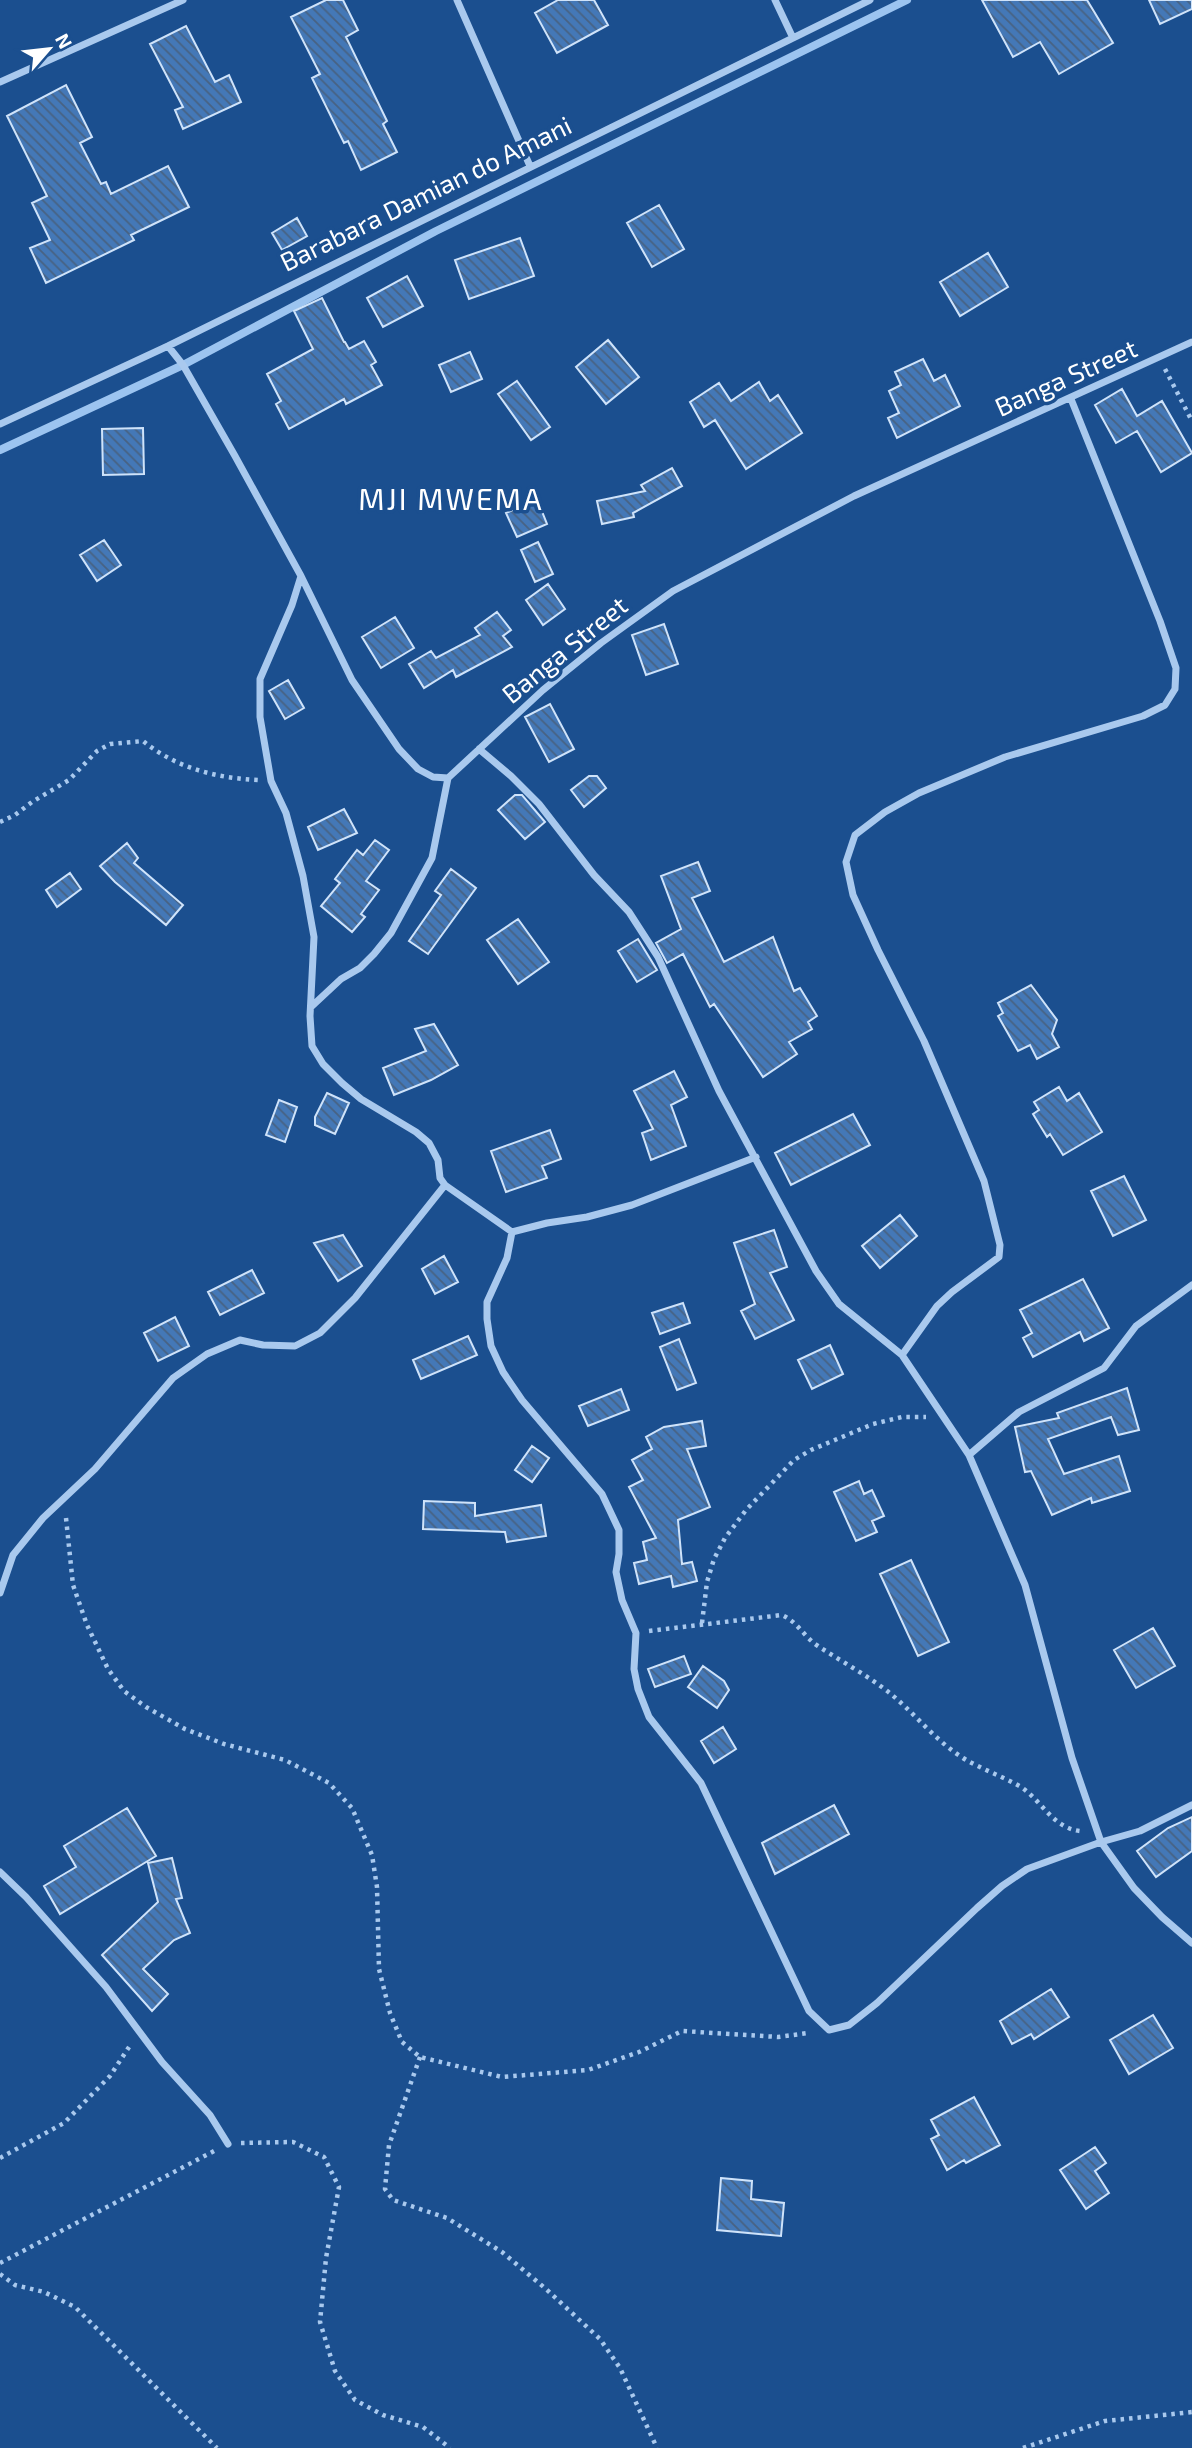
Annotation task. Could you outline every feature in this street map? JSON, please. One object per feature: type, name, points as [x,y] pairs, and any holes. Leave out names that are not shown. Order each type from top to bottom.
[{"type":"street","points":[[0,82],[163,4],[183,0]]},
{"type":"street","points":[[457,0],[530,166]]},
{"type":"street","points":[[775,0],[793,38]]},
{"type":"street","name":"Barabara Damian do Amani","points":[[0,424],[168,346],[870,0]]},
{"type":"street","name":"Banga Street","points":[[448,778],[543,690],[601,643],[673,591],[854,496],[1160,359],[1192,342]]},
{"type":"street","points":[[168,346],[183,365],[235,456],[301,576],[352,680],[399,749],[418,769],[433,777],[448,778],[432,858],[391,933],[360,968],[341,979],[311,1007]]},
{"type":"street","points":[[902,1355],[937,1306],[999,1257],[1000,1245],[984,1181],[924,1041],[853,895],[846,862],[855,835],[885,812],[919,793],[1004,758],[1143,716],[1165,705],[1175,689],[1176,668],[1160,621],[1071,399]]},
{"type":"street","points":[[301,576],[292,605],[260,680],[260,717],[271,781],[286,813],[303,876],[314,937],[312,1046],[323,1064],[361,1099],[416,1132],[429,1143],[438,1160],[440,1178],[445,1185],[512,1232],[632,1205],[756,1157]]},
{"type":"street","points":[[479,749],[539,804],[594,875],[629,912],[658,957],[719,1091],[816,1270],[839,1304],[902,1355],[969,1455],[1026,1585],[1072,1758],[1099,1838],[1134,1888],[1161,1917],[1192,1942]]},
{"type":"street","points":[[0,1593],[13,1555],[43,1517],[94,1469],[173,1378],[207,1354],[240,1340],[263,1345],[295,1346],[320,1333],[355,1298],[445,1185]]},
{"type":"street","points":[[512,1232],[508,1258],[487,1302],[491,1346],[522,1400],[603,1494],[620,1530],[616,1573],[622,1600],[636,1633],[634,1669],[638,1689],[649,1717],[701,1783],[809,2011],[829,2030],[849,2025],[877,2003],[1002,1886],[1027,1869],[1099,1838],[1140,1831],[1192,1805]]},
{"type":"street","points":[[969,1455],[1019,1412],[1104,1368],[1136,1326],[1192,1285]]},
{"type":"street","points":[[0,1872],[26,1897],[106,1987],[162,2062],[210,2115],[228,2144]]},
{"type":"path","points":[[1160,359],[1192,421]]},
{"type":"path","points":[[0,822],[15,816],[32,802],[69,780],[97,751],[110,744],[143,741],[162,756],[213,776],[271,781]]},
{"type":"path","points":[[702,1623],[707,1583],[714,1559],[725,1538],[746,1510],[794,1460],[873,1423],[902,1417],[945,1418]]},
{"type":"path","points":[[64,1497],[73,1585],[87,1625],[108,1669],[124,1691],[146,1707],[186,1729],[224,1744],[285,1760],[329,1783],[352,1808],[372,1856],[377,1887],[379,1969],[390,2013],[402,2042],[420,2057],[502,2077],[588,2070],[639,2052],[682,2031],[778,2037],[829,2030]]},
{"type":"path","points":[[636,1633],[782,1615],[792,1619],[813,1643],[879,1684],[900,1701],[923,1726],[962,1757],[1023,1788],[1049,1815],[1069,1830],[1099,1838]]},
{"type":"path","points":[[0,2158],[64,2123],[110,2076],[140,2031]]},
{"type":"path","points":[[420,2057],[389,2145],[385,2189],[393,2200],[447,2218],[502,2252],[591,2331],[620,2368],[657,2448]]},
{"type":"path","points":[[0,2263],[228,2144],[293,2142],[324,2157],[339,2188],[326,2258],[320,2322],[335,2371],[355,2400],[383,2415],[423,2427],[450,2448]]},
{"type":"path","points":[[0,2274],[15,2285],[44,2292],[75,2307],[217,2448]]},
{"type":"path","points":[[1023,2448],[1105,2421],[1192,2412]]},
{"type":"building","points":[[326,0],[343,0],[358,30],[346,37],[387,121],[383,124],[397,152],[361,170],[348,141],[344,143],[312,78],[320,74],[291,17]]},
{"type":"building","points":[[558,0],[594,0],[608,25],[557,53],[535,13]]},
{"type":"building","points":[[982,0],[1087,0],[1113,43],[1059,74],[1040,42],[1013,57]]},
{"type":"building","points":[[1149,0],[1192,0],[1192,9],[1160,24]]},
{"type":"building","points":[[186,26],[215,82],[229,75],[241,102],[183,129],[175,110],[183,107],[150,44]]},
{"type":"building","points":[[66,85],[92,137],[80,143],[101,184],[106,182],[111,194],[168,166],[189,207],[131,235],[134,240],[46,283],[30,248],[50,240],[32,203],[47,196],[7,116]]},
{"type":"building","points":[[659,205],[684,249],[652,267],[627,223]]},
{"type":"building","points":[[297,218],[307,236],[282,250],[272,233]]},
{"type":"building","points":[[520,238],[534,276],[469,299],[455,260]]},
{"type":"building","points":[[988,253],[1008,287],[960,316],[940,282]]},
{"type":"building","points":[[407,276],[423,306],[383,327],[367,298]]},
{"type":"building","points":[[322,298],[349,349],[364,341],[376,362],[371,365],[382,385],[346,404],[344,399],[289,429],[276,404],[281,401],[267,374],[313,349],[294,311]]},
{"type":"building","points":[[608,340],[639,377],[606,404],[576,367]]},
{"type":"building","points":[[470,352],[482,379],[451,392],[439,365]]},
{"type":"building","points":[[923,359],[934,381],[945,375],[960,406],[897,438],[888,418],[899,413],[889,391],[901,385],[895,372]]},
{"type":"building","points":[[517,381],[550,427],[531,440],[498,394]]},
{"type":"building","points":[[759,382],[770,401],[778,395],[802,433],[746,469],[715,420],[704,427],[690,402],[719,383],[731,401]]},
{"type":"building","points":[[1122,389],[1137,416],[1162,401],[1192,453],[1161,472],[1137,431],[1116,443],[1095,405]]},
{"type":"building","points":[[143,428],[144,474],[103,475],[102,429]]},
{"type":"building","points":[[672,468],[682,486],[633,513],[634,517],[602,524],[597,501],[645,491],[641,485]]},
{"type":"building","points":[[537,499],[547,524],[517,537],[506,513]]},
{"type":"building","points":[[104,540],[121,565],[97,581],[80,555]]},
{"type":"building","points":[[538,542],[553,574],[535,582],[521,550]]},
{"type":"building","points":[[548,584],[565,609],[543,625],[526,600]]},
{"type":"building","points":[[497,612],[511,630],[503,636],[512,647],[456,677],[453,670],[424,688],[409,664],[431,651],[436,658],[480,635],[475,628]]},
{"type":"building","points":[[395,617],[414,648],[381,668],[362,637]]},
{"type":"building","points":[[664,624],[678,664],[646,675],[632,635]]},
{"type":"building","points":[[288,680],[304,708],[285,719],[269,691]]},
{"type":"building","points":[[550,704],[574,749],[549,762],[525,717]]},
{"type":"building","points":[[589,776],[597,776],[606,788],[584,807],[571,790]]},
{"type":"building","points":[[515,795],[522,795],[545,822],[525,839],[498,810]]},
{"type":"building","points":[[344,809],[357,833],[318,850],[308,827]]},
{"type":"building","points":[[375,840],[389,850],[366,881],[379,890],[361,914],[365,917],[352,932],[321,906],[340,883],[335,879],[357,850],[363,855]]},
{"type":"building","points":[[127,843],[138,858],[134,863],[183,905],[166,925],[100,866]]},
{"type":"building","points":[[698,862],[710,891],[692,898],[724,962],[773,937],[794,991],[800,988],[817,1016],[808,1022],[812,1029],[789,1042],[797,1054],[763,1077],[714,1004],[710,1007],[683,954],[667,963],[656,943],[681,929],[661,876]]},
{"type":"building","points":[[451,869],[476,888],[428,954],[409,941],[441,895],[435,891]]},
{"type":"building","points":[[70,873],[81,889],[57,907],[46,890]]},
{"type":"building","points":[[518,919],[549,962],[518,984],[487,940]]},
{"type":"building","points":[[638,939],[657,970],[637,982],[618,951]]},
{"type":"building","points":[[1031,985],[1057,1020],[1052,1034],[1059,1047],[1037,1059],[1030,1045],[1018,1051],[998,1016],[1003,1013],[998,1003]]},
{"type":"building","points":[[434,1024],[458,1065],[431,1080],[394,1095],[383,1068],[426,1051],[415,1029]]},
{"type":"building","points":[[674,1071],[687,1097],[671,1105],[686,1146],[651,1160],[642,1133],[653,1129],[634,1091]]},
{"type":"building","points":[[1059,1087],[1067,1101],[1079,1093],[1102,1132],[1063,1155],[1050,1134],[1047,1137],[1033,1114],[1039,1110],[1034,1102]]},
{"type":"building","points":[[327,1093],[349,1103],[335,1134],[315,1125],[315,1117]]},
{"type":"building","points":[[279,1100],[297,1107],[285,1142],[266,1135]]},
{"type":"building","points":[[853,1114],[870,1145],[791,1185],[775,1153]]},
{"type":"building","points":[[550,1130],[561,1159],[542,1166],[547,1178],[506,1192],[491,1151]]},
{"type":"building","points":[[1124,1176],[1146,1220],[1113,1236],[1091,1191]]},
{"type":"building","points":[[900,1215],[917,1236],[880,1268],[862,1246]]},
{"type":"building","points":[[774,1230],[787,1267],[770,1273],[794,1320],[755,1339],[741,1311],[755,1304],[734,1243]]},
{"type":"building","points":[[343,1235],[362,1266],[338,1281],[314,1243]]},
{"type":"building","points":[[444,1256],[458,1282],[435,1294],[422,1269]]},
{"type":"building","points":[[252,1270],[264,1293],[220,1315],[208,1292]]},
{"type":"building","points":[[1083,1279],[1109,1328],[1084,1341],[1080,1332],[1033,1357],[1023,1338],[1032,1333],[1020,1310]]},
{"type":"building","points":[[683,1303],[690,1323],[660,1334],[652,1313]]},
{"type":"building","points":[[175,1317],[189,1346],[158,1361],[144,1333]]},
{"type":"building","points":[[468,1336],[477,1355],[421,1379],[413,1360]]},
{"type":"building","points":[[679,1339],[696,1383],[677,1390],[660,1347]]},
{"type":"building","points":[[830,1345],[843,1374],[812,1389],[798,1360]]},
{"type":"building","points":[[1127,1388],[1139,1430],[1118,1435],[1111,1417],[1048,1439],[1064,1474],[1119,1456],[1130,1491],[1092,1503],[1091,1498],[1052,1515],[1031,1471],[1025,1472],[1015,1427],[1059,1418],[1057,1413]]},
{"type":"building","points":[[621,1389],[629,1410],[588,1426],[579,1406]]},
{"type":"building","points":[[702,1421],[706,1446],[687,1449],[710,1507],[678,1520],[682,1564],[692,1562],[697,1581],[673,1587],[671,1576],[639,1584],[634,1563],[647,1560],[643,1542],[656,1538],[629,1487],[643,1480],[632,1460],[652,1449],[646,1437],[664,1427]]},
{"type":"building","points":[[532,1446],[549,1458],[532,1482],[515,1470]]},
{"type":"building","points":[[859,1481],[864,1494],[872,1490],[884,1516],[872,1521],[877,1532],[856,1541],[834,1492]]},
{"type":"building","points":[[424,1501],[475,1503],[475,1516],[541,1505],[546,1536],[507,1542],[505,1532],[423,1529]]},
{"type":"building","points":[[911,1560],[949,1642],[918,1656],[880,1574]]},
{"type":"building","points":[[1153,1628],[1175,1666],[1136,1688],[1114,1650]]},
{"type":"building","points":[[684,1656],[691,1674],[655,1687],[648,1669]]},
{"type":"building","points":[[703,1666],[724,1681],[729,1690],[717,1708],[688,1687]]},
{"type":"building","points":[[723,1727],[736,1749],[714,1763],[701,1741]]},
{"type":"building","points":[[834,1805],[849,1834],[775,1874],[762,1843]]},
{"type":"building","points":[[127,1808],[156,1856],[60,1914],[44,1886],[76,1867],[64,1846]]},
{"type":"building","points":[[1192,1817],[1192,1851],[1156,1877],[1137,1851],[1168,1828]]},
{"type":"building","points":[[172,1858],[182,1898],[176,1899],[190,1933],[174,1940],[143,1969],[168,1994],[152,2011],[102,1955],[158,1902],[148,1863]]},
{"type":"building","points":[[1051,1989],[1069,2017],[1034,2039],[1031,2034],[1012,2044],[1000,2021]]},
{"type":"building","points":[[1153,2015],[1173,2048],[1129,2074],[1110,2040]]},
{"type":"building","points":[[974,2097],[1000,2145],[947,2170],[931,2139],[939,2135],[931,2120]]},
{"type":"building","points":[[1095,2147],[1106,2163],[1095,2171],[1109,2193],[1086,2209],[1060,2170]]},
{"type":"building","points":[[721,2178],[752,2181],[751,2199],[784,2203],[781,2236],[717,2230]]},
{"type":"waterway","points":[[0,450],[183,365],[436,231],[907,0]]},
{"type":"district","name":"MJI MWEMA","points":[[451,500]]}]
